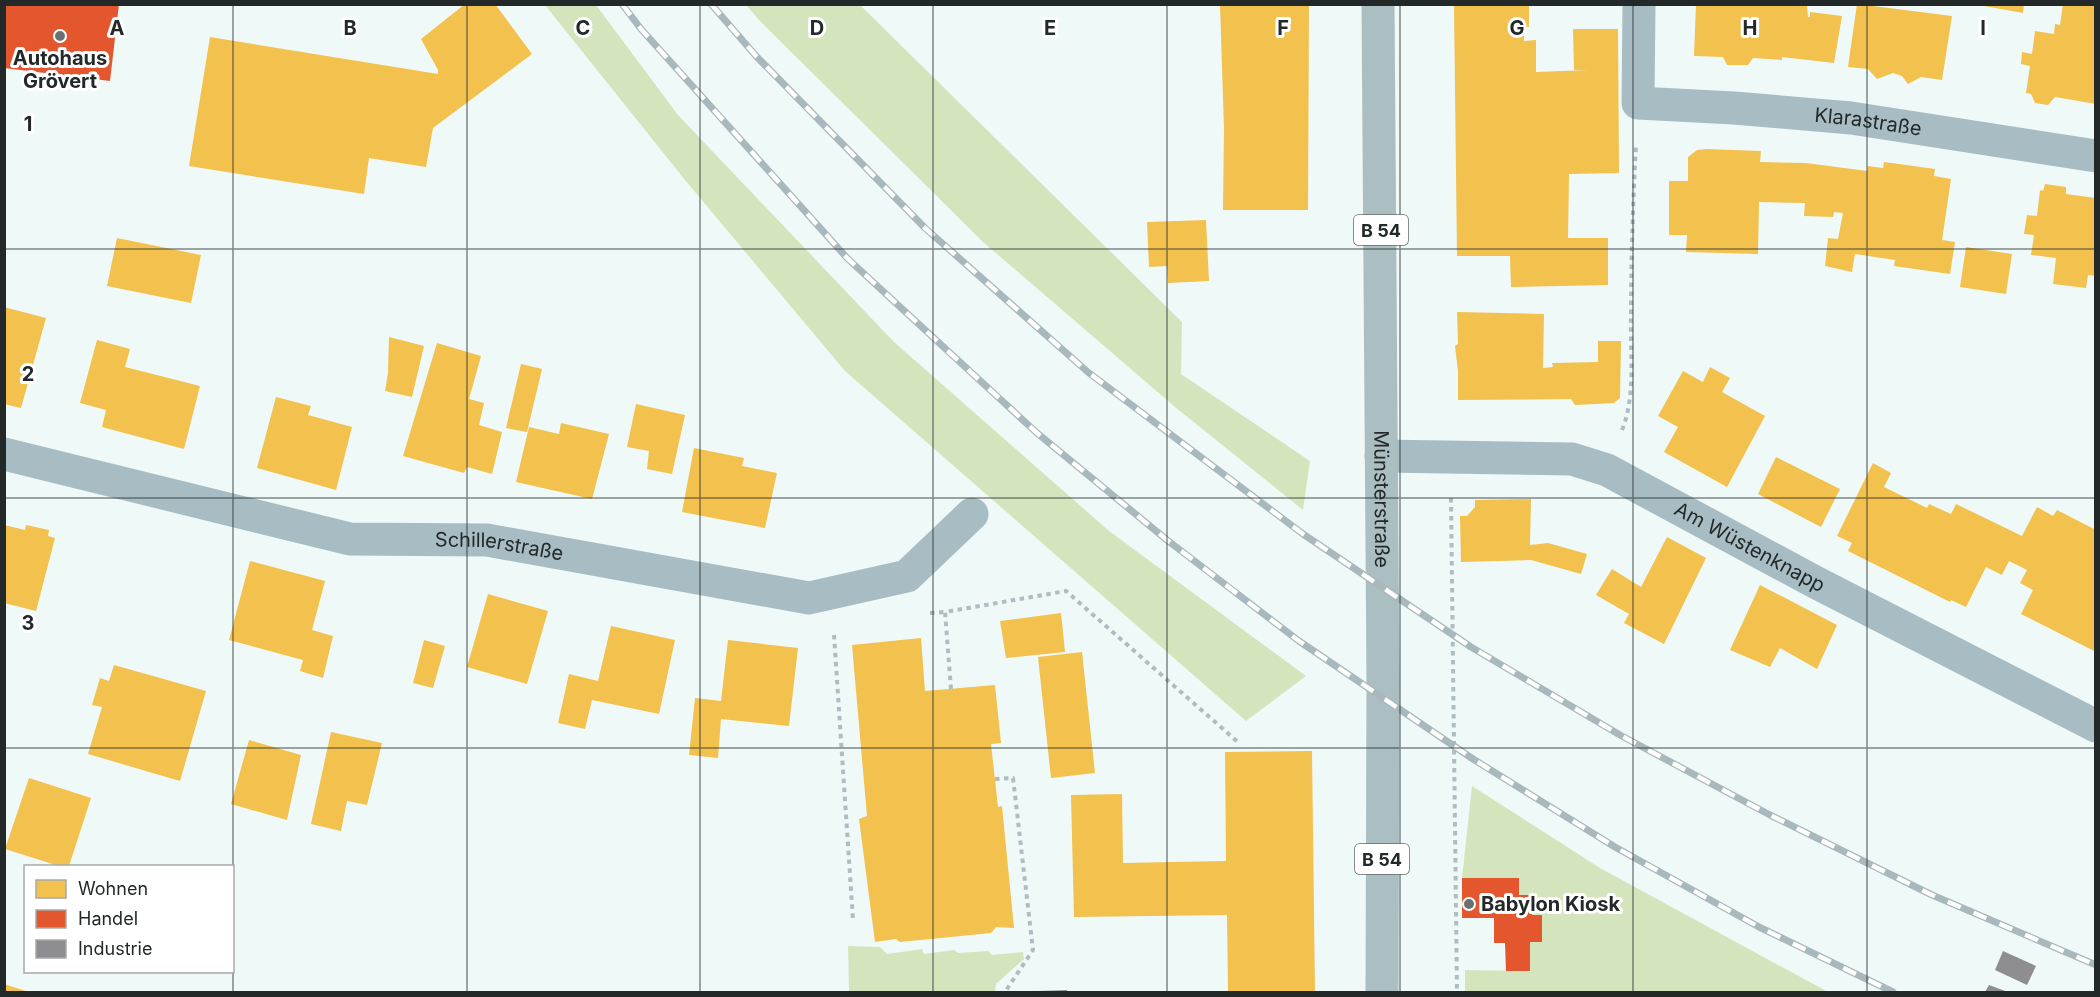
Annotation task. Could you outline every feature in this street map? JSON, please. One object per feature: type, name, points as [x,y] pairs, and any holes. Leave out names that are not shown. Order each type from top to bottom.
[{"type":"main road","name":"Münsterstraße","points":[[1378,4],[1383,715],[1382,993]]},
{"type":"street","points":[[1638,103],[1639,4]]},
{"type":"street","name":"Klarastraße","points":[[1638,103],[1851,118],[2096,156]]},
{"type":"street","name":"Schillerstraße","points":[[4,454],[350,539],[487,540],[809,598],[907,576],[972,514]]},
{"type":"street","name":"Am Wüstenknapp","points":[[1381,456],[1572,459],[1607,470],[1815,582],[2096,726]]},
{"type":"path","points":[[1607,470],[1627,418],[1628,407],[1632,226],[1638,103]]},
{"type":"path","points":[[1451,456],[1457,993]]},
{"type":"path","points":[[951,689],[945,612],[1066,591],[1239,742]]},
{"type":"path","points":[[832,593],[853,920]]},
{"type":"path","points":[[995,779],[1013,778],[1033,950],[1005,993]]},
{"type":"green space","points":[[545,5],[596,5],[678,115],[894,342],[1109,531],[1306,676],[1246,721],[845,371],[685,180]]},
{"type":"green space","points":[[746,5],[860,5],[1182,322],[1181,374],[1310,461],[1303,510],[1175,407],[983,242]]},
{"type":"green space","points":[[1472,786],[1600,868],[1828,992],[1465,992],[1465,970],[1530,971],[1530,942],[1542,942],[1542,916],[1532,915],[1531,895],[1519,895],[1519,878],[1462,878]]},
{"type":"green space","points":[[848,946],[880,947],[887,954],[922,949],[924,954],[954,950],[958,953],[988,951],[992,955],[1023,952],[1024,959],[996,984],[995,992],[849,992]]},
{"type":"building: Wohnen","points":[[465,4],[495,4],[532,54],[433,128],[426,167],[369,158],[364,194],[189,166],[210,37],[438,74],[421,39]]},
{"type":"building: Wohnen","points":[[1220,4],[1309,4],[1308,210],[1223,210],[1224,129]]},
{"type":"building: Wohnen","points":[[1454,4],[1529,4],[1529,27],[1524,27],[1524,41],[1536,40],[1536,72],[1589,70],[1574,70],[1573,29],[1618,29],[1619,173],[1569,174],[1568,238],[1608,238],[1608,285],[1511,287],[1510,256],[1457,256]]},
{"type":"building: Wohnen","points":[[1696,4],[1807,6],[1808,17],[1810,17],[1810,12],[1842,16],[1834,63],[1782,57],[1782,60],[1753,58],[1748,65],[1727,65],[1723,57],[1694,56]]},
{"type":"building: Wohnen","points":[[1857,4],[1952,16],[1942,80],[1921,77],[1908,84],[1902,76],[1893,73],[1877,79],[1868,69],[1848,67]]},
{"type":"building: Wohnen","points":[[1973,4],[2024,4],[2023,13]]},
{"type":"building: Wohnen","points":[[2063,4],[2096,4],[2096,104],[2055,97],[2048,105],[2035,103],[2031,94],[2026,93],[2030,66],[2021,64],[2022,52],[2032,54],[2035,31],[2054,34],[2055,24],[2060,25]]},
{"type":"building: Wohnen","points":[[1697,150],[1761,151],[1760,162],[1806,163],[1867,171],[1868,166],[1883,168],[1884,162],[1935,169],[1934,176],[1951,179],[1942,240],[1955,242],[1950,274],[1894,266],[1895,260],[1855,254],[1852,272],[1825,266],[1828,238],[1838,239],[1843,213],[1834,212],[1833,217],[1804,216],[1805,203],[1759,202],[1758,254],[1686,252],[1687,235],[1669,235],[1669,181],[1688,181],[1688,157]]},
{"type":"building: Wohnen","points":[[2045,184],[2066,187],[2066,194],[2096,198],[2096,276],[2088,275],[2086,288],[2053,284],[2056,258],[2031,255],[2034,235],[2024,234],[2027,215],[2037,216],[2040,190],[2043,191]]},
{"type":"building: Wohnen","points":[[1206,220],[1209,281],[1168,283],[1167,266],[1149,267],[1147,222]]},
{"type":"building: Wohnen","points":[[117,238],[201,255],[191,303],[107,286]]},
{"type":"building: Wohnen","points":[[1966,247],[2012,254],[2006,294],[1960,287]]},
{"type":"building: Wohnen","points":[[4,307],[46,318],[21,408],[4,404]]},
{"type":"building: Wohnen","points":[[1457,312],[1544,314],[1543,368],[1553,367],[1552,363],[1598,362],[1598,341],[1621,341],[1620,398],[1614,403],[1575,405],[1571,399],[1458,400],[1455,346],[1458,344]]},
{"type":"building: Wohnen","points":[[389,337],[424,346],[412,397],[385,391]]},
{"type":"building: Wohnen","points":[[97,340],[130,349],[125,367],[200,386],[184,449],[102,427],[106,410],[80,403]]},
{"type":"building: Wohnen","points":[[437,343],[481,356],[469,399],[484,403],[479,425],[502,432],[492,474],[467,467],[464,473],[403,456]]},
{"type":"building: Wohnen","points":[[521,364],[542,369],[527,432],[506,428]]},
{"type":"building: Wohnen","points":[[1710,367],[1730,378],[1722,392],[1765,416],[1727,487],[1664,452],[1678,427],[1658,416],[1683,371],[1703,382]]},
{"type":"building: Wohnen","points":[[276,397],[311,406],[308,415],[352,427],[336,490],[257,468]]},
{"type":"building: Wohnen","points":[[636,404],[685,415],[672,474],[647,469],[649,451],[627,447]]},
{"type":"building: Wohnen","points":[[561,423],[609,434],[592,499],[516,482],[529,427],[559,434]]},
{"type":"building: Wohnen","points":[[694,448],[744,458],[742,466],[777,473],[765,528],[682,512]]},
{"type":"building: Wohnen","points":[[1776,457],[1840,489],[1821,527],[1758,494]]},
{"type":"building: Wohnen","points":[[1873,463],[1891,473],[1884,487],[1927,508],[1929,504],[1951,514],[1956,504],[2022,536],[2037,507],[2053,516],[2057,510],[2096,530],[2096,652],[2021,614],[2033,590],[2020,583],[2027,570],[2009,561],[2002,575],[1986,567],[1966,607],[1951,600],[1950,602],[1848,551],[1852,543],[1837,536]]},
{"type":"building: Wohnen","points":[[1531,499],[1530,545],[1548,543],[1587,554],[1581,574],[1531,560],[1461,562],[1460,516],[1467,516],[1475,507],[1475,500]]},
{"type":"building: Wohnen","points":[[4,525],[25,530],[26,525],[49,530],[48,536],[55,538],[36,611],[4,603]]},
{"type":"building: Wohnen","points":[[1667,537],[1706,558],[1664,644],[1624,623],[1629,614],[1596,595],[1612,569],[1641,587]]},
{"type":"building: Wohnen","points":[[250,561],[325,581],[312,630],[333,636],[323,678],[300,671],[303,660],[229,640]]},
{"type":"building: Wohnen","points":[[1760,585],[1837,625],[1817,669],[1780,648],[1770,667],[1730,650]]},
{"type":"building: Wohnen","points":[[488,594],[548,611],[527,684],[467,667]]},
{"type":"building: Wohnen","points":[[1061,613],[1065,652],[1006,658],[1000,621]]},
{"type":"building: Wohnen","points":[[611,626],[675,640],[659,714],[592,700],[585,729],[558,723],[569,674],[598,681]]},
{"type":"building: Wohnen","points":[[921,638],[925,691],[995,685],[1001,743],[991,744],[998,807],[1002,806],[1014,928],[996,927],[991,933],[900,942],[896,939],[875,942],[859,819],[867,816],[852,645]]},
{"type":"building: Wohnen","points":[[424,640],[445,646],[433,688],[413,683]]},
{"type":"building: Wohnen","points":[[728,640],[798,648],[789,726],[721,719],[718,758],[689,755],[695,698],[721,701]]},
{"type":"building: Wohnen","points":[[1082,652],[1095,773],[1051,778],[1038,657]]},
{"type":"building: Wohnen","points":[[114,665],[206,691],[180,781],[88,754],[102,707],[92,705],[100,678],[109,681]]},
{"type":"building: Wohnen","points":[[331,732],[382,743],[367,805],[347,801],[341,831],[311,824]]},
{"type":"building: Wohnen","points":[[249,740],[301,755],[287,820],[231,804]]},
{"type":"building: Wohnen","points":[[1312,751],[1315,992],[1228,992],[1227,915],[1074,917],[1071,795],[1122,794],[1123,863],[1226,861],[1225,752]]},
{"type":"building: Wohnen","points":[[29,778],[91,798],[69,865],[56,865],[5,849]]},
{"type":"building: Wohnen","points":[[4,984],[29,992],[4,992]]},
{"type":"building: Handel","name":"Autohaus Grövert","points":[[4,4],[119,4],[110,81],[4,68]]},
{"type":"building: Handel","points":[[1462,878],[1519,878],[1519,895],[1531,895],[1532,915],[1542,915],[1542,942],[1530,942],[1530,971],[1506,971],[1505,943],[1494,943],[1494,918],[1462,918]]},
{"type":"building: Industrie","points":[[2003,951],[2036,966],[2027,985],[1995,970]]},
{"type":"building: Industrie","points":[[1989,985],[2008,992],[1985,992]]},
{"type":"building: Industrie","points":[[1067,990],[1067,992],[1038,992],[1038,991]]},
{"type":"railway","points":[[622,4],[641,29],[848,259],[1037,433],[1167,540],[1299,641],[1473,759],[1615,847],[1759,927],[1893,992]]},
{"type":"railway","points":[[711,4],[756,56],[925,228],[1089,373],[1303,534],[1471,647],[1620,735],[1770,815],[1932,895],[2096,965]]},
{"type":"place","name":"Autohaus Grövert","points":[[60,36]]},
{"type":"place","name":"Babylon Kiosk","points":[[1469,904]]}]
